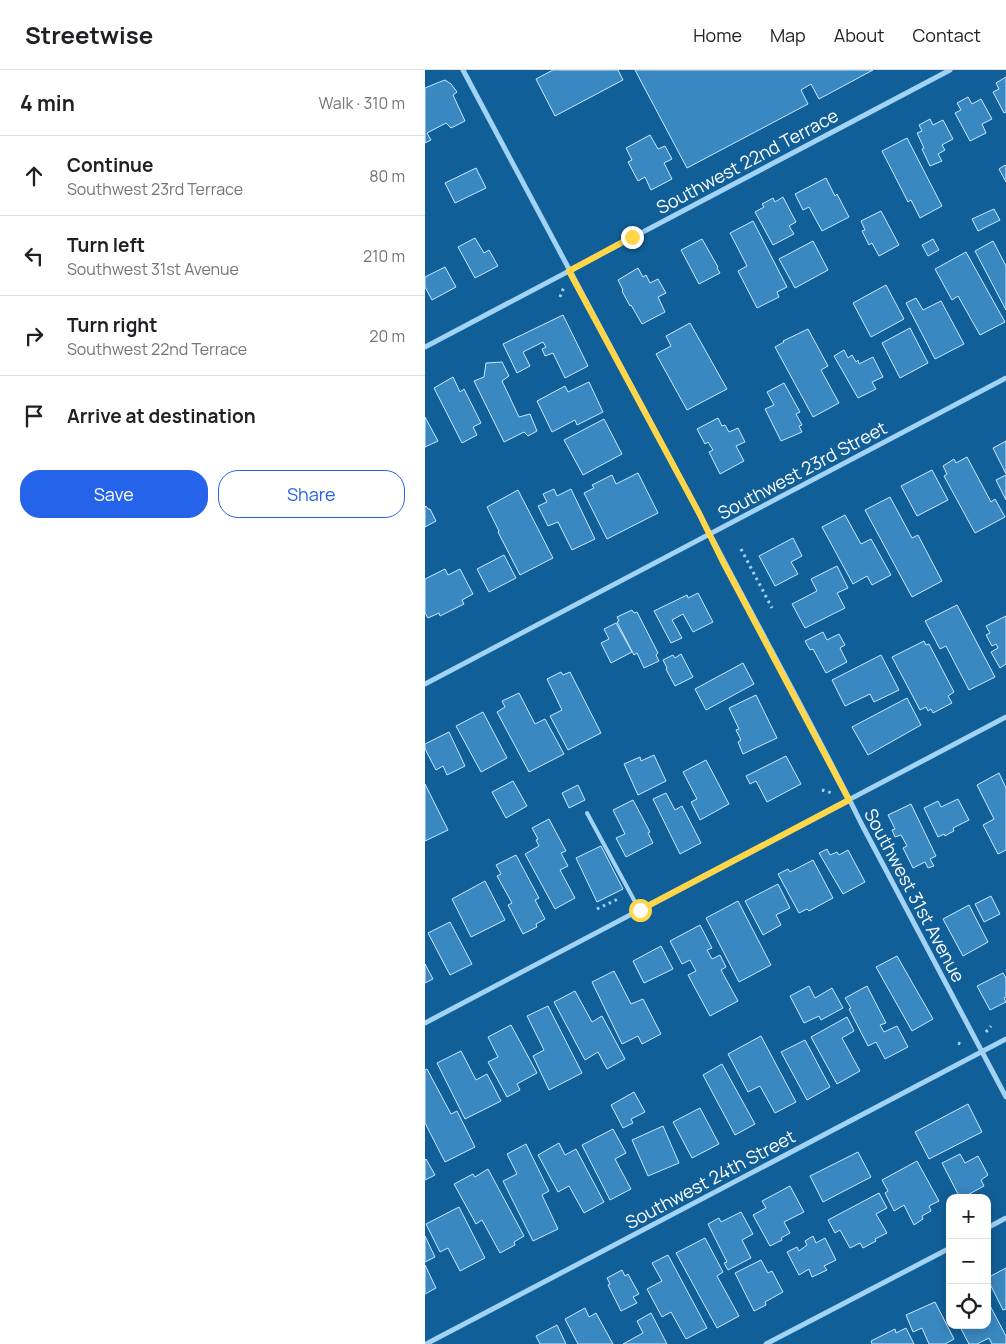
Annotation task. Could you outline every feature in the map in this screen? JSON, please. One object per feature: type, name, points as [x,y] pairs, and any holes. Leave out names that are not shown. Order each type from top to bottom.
[{"type":"street","name":"Southwest 31st Avenue","points":[[463,70],[1006,1097]]},
{"type":"street","name":"Southwest 22nd Terrace","points":[[425,347],[950,70]]},
{"type":"street","name":"Southwest 23rd Street","points":[[425,684],[1006,378]]},
{"type":"street","points":[[425,1023],[1006,717]]},
{"type":"street","name":"Southwest 24th Street","points":[[426,1344],[1006,1038]]},
{"type":"street","points":[[991,1226],[1006,1218]]},
{"type":"street","points":[[766,1344],[946,1250]]},
{"type":"lane","points":[[587,813],[640,910]]},
{"type":"path","points":[[741,549],[772,608]]},
{"type":"path","points":[[822,790],[832,793]]},
{"type":"path","points":[[597,909],[625,895]]},
{"type":"path","points":[[986,1032],[991,1026]]},
{"type":"path","points":[[958,1043],[963,1045]]},
{"type":"building","points":[[553,70],[618,70],[623,80],[555,116],[536,79]]},
{"type":"building","points":[[635,70],[873,70],[819,99],[811,84],[801,90],[808,104],[687,168]]},
{"type":"building","points":[[1006,77],[1006,112],[1004,113],[993,92],[999,89],[996,83]]},
{"type":"building","points":[[445,80],[457,92],[453,95],[465,121],[451,128],[446,123],[427,133],[431,140],[425,143],[425,88]]},
{"type":"building","points":[[968,97],[972,104],[981,99],[992,119],[982,124],[986,133],[970,141],[955,113],[961,110],[957,103]]},
{"type":"building","points":[[930,119],[933,125],[943,120],[953,139],[942,145],[945,150],[938,154],[942,161],[930,166],[917,133],[922,131],[919,125]]},
{"type":"building","points":[[650,135],[658,149],[665,146],[672,159],[664,163],[672,179],[651,190],[645,177],[638,181],[628,162],[632,160],[626,148]]},
{"type":"building","points":[[907,138],[942,206],[920,218],[911,200],[908,202],[882,151]]},
{"type":"building","points":[[1006,166],[1006,182],[999,169]]},
{"type":"building","points":[[476,168],[486,188],[455,203],[445,183]]},
{"type":"building","points":[[826,178],[849,217],[822,231],[809,207],[803,210],[795,194]]},
{"type":"building","points":[[783,197],[796,222],[789,226],[794,234],[773,245],[755,212],[764,207],[762,204],[773,198],[775,202]]},
{"type":"building","points":[[994,209],[1000,220],[978,231],[972,219]]},
{"type":"building","points":[[881,211],[899,245],[879,256],[872,243],[869,245],[862,231],[865,230],[861,221]]},
{"type":"building","points":[[753,221],[787,287],[777,292],[779,297],[757,308],[738,271],[747,266],[730,233]]},
{"type":"building","points":[[475,238],[484,253],[489,250],[498,266],[475,278],[458,247]]},
{"type":"building","points":[[702,239],[720,273],[699,284],[681,250]]},
{"type":"building","points":[[933,239],[939,250],[928,256],[922,245]]},
{"type":"building","points":[[813,241],[828,270],[795,288],[779,259]]},
{"type":"building","points":[[993,241],[1006,266],[1006,310],[975,251]]},
{"type":"building","points":[[966,252],[1005,322],[980,335],[958,296],[952,300],[935,269]]},
{"type":"building","points":[[445,267],[456,287],[432,300],[425,287],[425,277]]},
{"type":"building","points":[[638,268],[643,277],[646,275],[650,283],[658,279],[666,293],[658,297],[665,312],[642,324],[630,306],[618,280]]},
{"type":"building","points":[[886,285],[904,319],[871,337],[853,303]]},
{"type":"building","points":[[916,298],[923,310],[941,301],[964,344],[935,359],[906,303]]},
{"type":"building","points":[[563,315],[588,366],[565,378],[553,353],[545,356],[542,349],[546,347],[543,342],[523,352],[530,366],[517,373],[503,344]]},
{"type":"building","points":[[690,323],[727,389],[687,410],[656,354],[671,346],[666,336]]},
{"type":"building","points":[[910,328],[928,363],[900,378],[882,343]]},
{"type":"building","points":[[808,329],[828,366],[821,370],[839,403],[813,417],[775,347]]},
{"type":"building","points":[[844,350],[848,358],[852,355],[856,362],[858,360],[859,364],[873,357],[883,377],[872,382],[876,389],[858,398],[834,356]]},
{"type":"building","points":[[502,362],[509,376],[502,381],[519,417],[530,414],[537,431],[528,436],[524,432],[504,442],[474,381],[484,377],[486,363]]},
{"type":"building","points":[[453,377],[460,392],[464,389],[481,423],[473,427],[477,435],[462,443],[434,388]]},
{"type":"building","points":[[589,382],[603,412],[577,425],[575,420],[552,432],[537,401],[565,386],[568,392]]},
{"type":"building","points":[[784,383],[800,412],[796,414],[802,425],[799,426],[802,432],[781,441],[765,409],[774,405],[767,392]]},
{"type":"building","points":[[425,417],[438,441],[425,447]]},
{"type":"building","points":[[718,418],[722,426],[725,425],[729,432],[738,428],[745,442],[736,446],[744,461],[720,474],[709,452],[713,450],[708,442],[705,444],[697,429]]},
{"type":"building","points":[[604,419],[622,454],[583,475],[564,440]]},
{"type":"building","points":[[1006,441],[1006,474],[993,448]]},
{"type":"building","points":[[967,457],[991,502],[995,499],[1005,517],[975,533],[944,476],[947,474],[943,466],[954,459],[956,463]]},
{"type":"building","points":[[932,470],[948,500],[917,516],[901,486]]},
{"type":"building","points":[[638,473],[658,513],[607,539],[584,493],[594,488],[592,485],[612,475],[616,484]]},
{"type":"building","points":[[1006,475],[1006,500],[996,480]]},
{"type":"building","points":[[554,489],[557,496],[571,489],[595,539],[572,550],[558,522],[548,526],[538,506],[547,502],[543,494]]},
{"type":"building","points":[[518,490],[553,558],[520,575],[487,507]]},
{"type":"building","points":[[890,497],[912,538],[918,535],[942,581],[912,597],[865,510]]},
{"type":"building","points":[[425,507],[430,509],[436,521],[425,527]]},
{"type":"building","points":[[845,515],[861,544],[871,539],[891,575],[872,585],[867,576],[853,584],[822,527]]},
{"type":"building","points":[[793,538],[802,556],[791,562],[798,574],[775,586],[759,556]]},
{"type":"building","points":[[504,555],[516,578],[489,592],[477,569]]},
{"type":"building","points":[[837,566],[848,588],[837,593],[845,608],[805,628],[792,604],[817,591],[811,579]]},
{"type":"building","points":[[445,569],[448,575],[460,569],[473,594],[462,600],[464,604],[440,616],[439,613],[428,618],[425,613],[425,579]]},
{"type":"building","points":[[698,593],[713,622],[693,632],[683,614],[672,620],[682,638],[671,643],[654,611],[687,595],[688,598]]},
{"type":"building","points":[[957,605],[995,677],[969,690],[946,646],[940,649],[925,621]]},
{"type":"building","points":[[632,610],[634,613],[637,612],[658,653],[656,655],[659,661],[644,668],[637,653],[634,655],[617,622],[619,621],[617,617]]},
{"type":"building","points":[[1006,616],[1006,664],[1000,668],[991,652],[998,648],[996,644],[992,646],[986,635],[990,633],[986,626]]},
{"type":"building","points":[[616,623],[632,652],[611,663],[601,643],[609,639],[604,629]]},
{"type":"building","points":[[823,632],[827,640],[839,634],[845,645],[840,648],[847,662],[826,673],[813,649],[810,650],[805,641]]},
{"type":"building","points":[[924,641],[926,645],[929,644],[954,692],[948,696],[952,703],[933,713],[931,709],[928,711],[926,707],[920,710],[892,657]]},
{"type":"building","points":[[681,654],[693,677],[675,686],[663,660],[673,655],[675,658]]},
{"type":"building","points":[[881,655],[899,690],[874,702],[870,694],[845,706],[832,680]]},
{"type":"building","points":[[743,663],[754,684],[706,710],[695,689]]},
{"type":"building","points":[[561,672],[563,675],[570,672],[601,733],[568,750],[550,716],[562,710],[547,679]]},
{"type":"building","points":[[519,693],[535,724],[545,719],[564,754],[529,772],[497,712],[505,707],[502,701]]},
{"type":"building","points":[[756,695],[777,738],[743,754],[738,742],[741,740],[736,730],[739,729],[729,708]]},
{"type":"building","points":[[907,698],[921,725],[868,755],[852,727]]},
{"type":"building","points":[[483,712],[507,758],[481,772],[456,726]]},
{"type":"building","points":[[449,732],[465,766],[447,775],[443,766],[436,770],[425,749],[425,744]]},
{"type":"building","points":[[654,755],[666,781],[638,795],[624,764],[640,757],[641,761]]},
{"type":"building","points":[[786,756],[801,784],[767,802],[756,781],[750,784],[746,776]]},
{"type":"building","points":[[706,760],[729,804],[700,820],[691,802],[697,799],[683,772]]},
{"type":"building","points":[[999,773],[1006,788],[1006,850],[998,854],[983,825],[994,819],[977,785]]},
{"type":"building","points":[[513,781],[527,806],[506,818],[492,792]]},
{"type":"building","points":[[425,784],[448,830],[425,841]]},
{"type":"building","points":[[578,785],[585,800],[569,808],[562,793]]},
{"type":"building","points":[[666,793],[675,810],[682,806],[701,843],[680,854],[653,799]]},
{"type":"building","points":[[958,799],[969,820],[953,828],[954,831],[945,836],[944,834],[938,837],[924,808],[938,801],[941,807]]},
{"type":"building","points":[[633,800],[650,832],[648,833],[653,843],[626,857],[616,838],[625,834],[613,810]]},
{"type":"building","points":[[911,804],[936,856],[930,859],[934,866],[928,868],[925,862],[913,868],[903,848],[907,846],[901,835],[895,837],[892,830],[895,829],[888,815]]},
{"type":"building","points":[[549,819],[566,851],[561,853],[568,866],[560,870],[575,898],[555,909],[525,854],[539,846],[536,840],[538,839],[532,828]]},
{"type":"building","points":[[601,846],[623,889],[597,902],[576,858]]},
{"type":"building","points":[[827,849],[830,855],[837,852],[839,855],[848,850],[865,882],[843,894],[819,853]]},
{"type":"building","points":[[516,855],[539,898],[535,900],[545,919],[536,924],[537,927],[523,934],[508,905],[512,903],[497,876],[501,874],[496,865]]},
{"type":"building","points":[[813,860],[833,898],[809,911],[807,909],[799,913],[778,874],[788,869],[790,872]]},
{"type":"building","points":[[485,881],[505,920],[471,937],[452,899]]},
{"type":"building","points":[[778,884],[790,908],[776,915],[781,925],[763,935],[745,901]]},
{"type":"building","points":[[991,896],[1000,914],[984,922],[975,904]]},
{"type":"building","points":[[738,901],[771,965],[739,982],[706,918]]},
{"type":"building","points":[[969,905],[988,942],[963,956],[943,919]]},
{"type":"building","points":[[450,922],[472,964],[450,975],[428,933]]},
{"type":"building","points":[[700,925],[712,948],[707,950],[712,959],[720,955],[726,967],[721,970],[738,1001],[710,1016],[688,975],[696,971],[690,960],[682,964],[670,941]]},
{"type":"building","points":[[661,946],[673,969],[644,983],[633,961]]},
{"type":"building","points":[[897,956],[933,1019],[912,1031],[876,967]]},
{"type":"building","points":[[425,964],[433,979],[425,983]]},
{"type":"building","points":[[614,971],[631,1004],[643,999],[661,1034],[642,1044],[638,1036],[622,1044],[592,982]]},
{"type":"building","points":[[1003,973],[1006,978],[1006,997],[1004,998],[1006,1002],[990,1010],[977,986]]},
{"type":"building","points":[[809,986],[815,998],[832,988],[843,1008],[821,1020],[819,1016],[804,1023],[790,996]]},
{"type":"building","points":[[867,986],[886,1023],[880,1025],[884,1032],[897,1026],[908,1047],[885,1059],[876,1042],[868,1046],[845,998]]},
{"type":"building","points":[[575,991],[592,1022],[602,1016],[625,1059],[607,1069],[598,1052],[585,1060],[554,1002]]},
{"type":"building","points":[[548,1006],[582,1073],[549,1090],[533,1056],[544,1050],[527,1016]]},
{"type":"building","points":[[847,1017],[854,1031],[842,1038],[860,1071],[837,1084],[811,1037]]},
{"type":"building","points":[[511,1025],[537,1073],[517,1084],[520,1090],[507,1097],[488,1062],[498,1057],[488,1037]]},
{"type":"building","points":[[761,1036],[796,1102],[775,1113],[760,1086],[748,1092],[728,1054]]},
{"type":"building","points":[[805,1040],[830,1087],[807,1100],[781,1052]]},
{"type":"building","points":[[461,1051],[476,1080],[487,1074],[501,1101],[465,1119],[437,1063]]},
{"type":"building","points":[[722,1064],[755,1124],[735,1135],[703,1075]]},
{"type":"building","points":[[427,1069],[451,1114],[457,1111],[475,1147],[445,1162],[425,1123],[425,1070]]},
{"type":"building","points":[[634,1092],[645,1112],[631,1119],[633,1123],[623,1128],[611,1105]]},
{"type":"building","points":[[968,1104],[982,1132],[929,1159],[915,1132]]},
{"type":"building","points":[[700,1108],[719,1144],[692,1158],[673,1122]]},
{"type":"building","points":[[663,1126],[679,1163],[648,1176],[632,1140]]},
{"type":"building","points":[[613,1129],[626,1153],[615,1159],[631,1189],[610,1200],[582,1145]]},
{"type":"building","points":[[559,1143],[565,1155],[576,1149],[604,1202],[584,1213],[569,1186],[558,1192],[538,1155]]},
{"type":"building","points":[[526,1144],[549,1191],[542,1195],[558,1229],[533,1241],[503,1181],[517,1174],[507,1154]]},
{"type":"building","points":[[858,1152],[871,1177],[823,1202],[810,1176]]},
{"type":"building","points":[[960,1154],[965,1163],[978,1156],[988,1175],[981,1180],[984,1186],[969,1194],[958,1194],[942,1163]]},
{"type":"building","points":[[425,1160],[435,1175],[425,1180]]},
{"type":"building","points":[[917,1161],[939,1201],[929,1206],[931,1211],[922,1216],[923,1219],[914,1225],[904,1205],[894,1211],[885,1193],[888,1191],[882,1180]]},
{"type":"building","points":[[488,1169],[524,1236],[514,1242],[515,1245],[500,1253],[482,1220],[476,1224],[454,1184],[473,1174],[475,1177]]},
{"type":"building","points":[[790,1186],[804,1212],[784,1222],[790,1233],[781,1238],[782,1240],[770,1246],[753,1215],[766,1208],[762,1201]]},
{"type":"building","points":[[879,1193],[887,1208],[876,1214],[887,1233],[863,1248],[860,1243],[850,1248],[840,1230],[835,1233],[828,1220]]},
{"type":"building","points":[[459,1207],[485,1258],[460,1271],[448,1248],[440,1252],[426,1224]]},
{"type":"building","points":[[741,1212],[753,1234],[742,1240],[751,1258],[728,1270],[724,1263],[727,1262],[708,1224],[719,1218],[721,1222]]},
{"type":"building","points":[[425,1236],[435,1257],[425,1262]]},
{"type":"building","points":[[813,1236],[816,1243],[825,1238],[836,1260],[824,1266],[827,1270],[812,1277],[809,1269],[799,1275],[787,1252],[797,1247],[799,1251],[807,1245],[805,1241]]},
{"type":"building","points":[[705,1238],[723,1272],[717,1276],[739,1316],[717,1328],[676,1253]]},
{"type":"building","points":[[668,1255],[707,1328],[686,1339],[671,1312],[662,1317],[647,1289],[662,1281],[652,1263]]},
{"type":"building","points":[[761,1260],[768,1273],[772,1271],[783,1292],[765,1302],[766,1305],[754,1311],[735,1273]]},
{"type":"building","points":[[425,1265],[436,1288],[425,1294]]},
{"type":"building","points":[[1006,1268],[1006,1309],[1003,1310],[991,1286],[991,1276]]},
{"type":"building","points":[[622,1270],[625,1276],[628,1274],[639,1294],[633,1297],[637,1303],[621,1311],[608,1285],[610,1284],[607,1278]]},
{"type":"building","points":[[935,1302],[946,1323],[946,1329],[949,1329],[954,1339],[945,1344],[929,1344],[922,1328],[913,1332],[906,1315]]},
{"type":"building","points":[[585,1308],[589,1317],[596,1313],[613,1344],[578,1344],[565,1319]]},
{"type":"building","points":[[991,1308],[1006,1336],[1006,1344],[992,1344],[989,1338],[977,1344],[969,1344],[961,1329],[991,1329]]},
{"type":"building","points":[[651,1313],[667,1344],[623,1344],[643,1333],[637,1321]]},
{"type":"building","points":[[557,1325],[566,1344],[540,1344],[536,1336]]},
{"type":"building","points":[[906,1328],[914,1344],[872,1344],[871,1341],[895,1329],[896,1333]]},
{"type":"route","points":[[632,237],[569,271],[699,513],[849,800],[640,910]]}]
